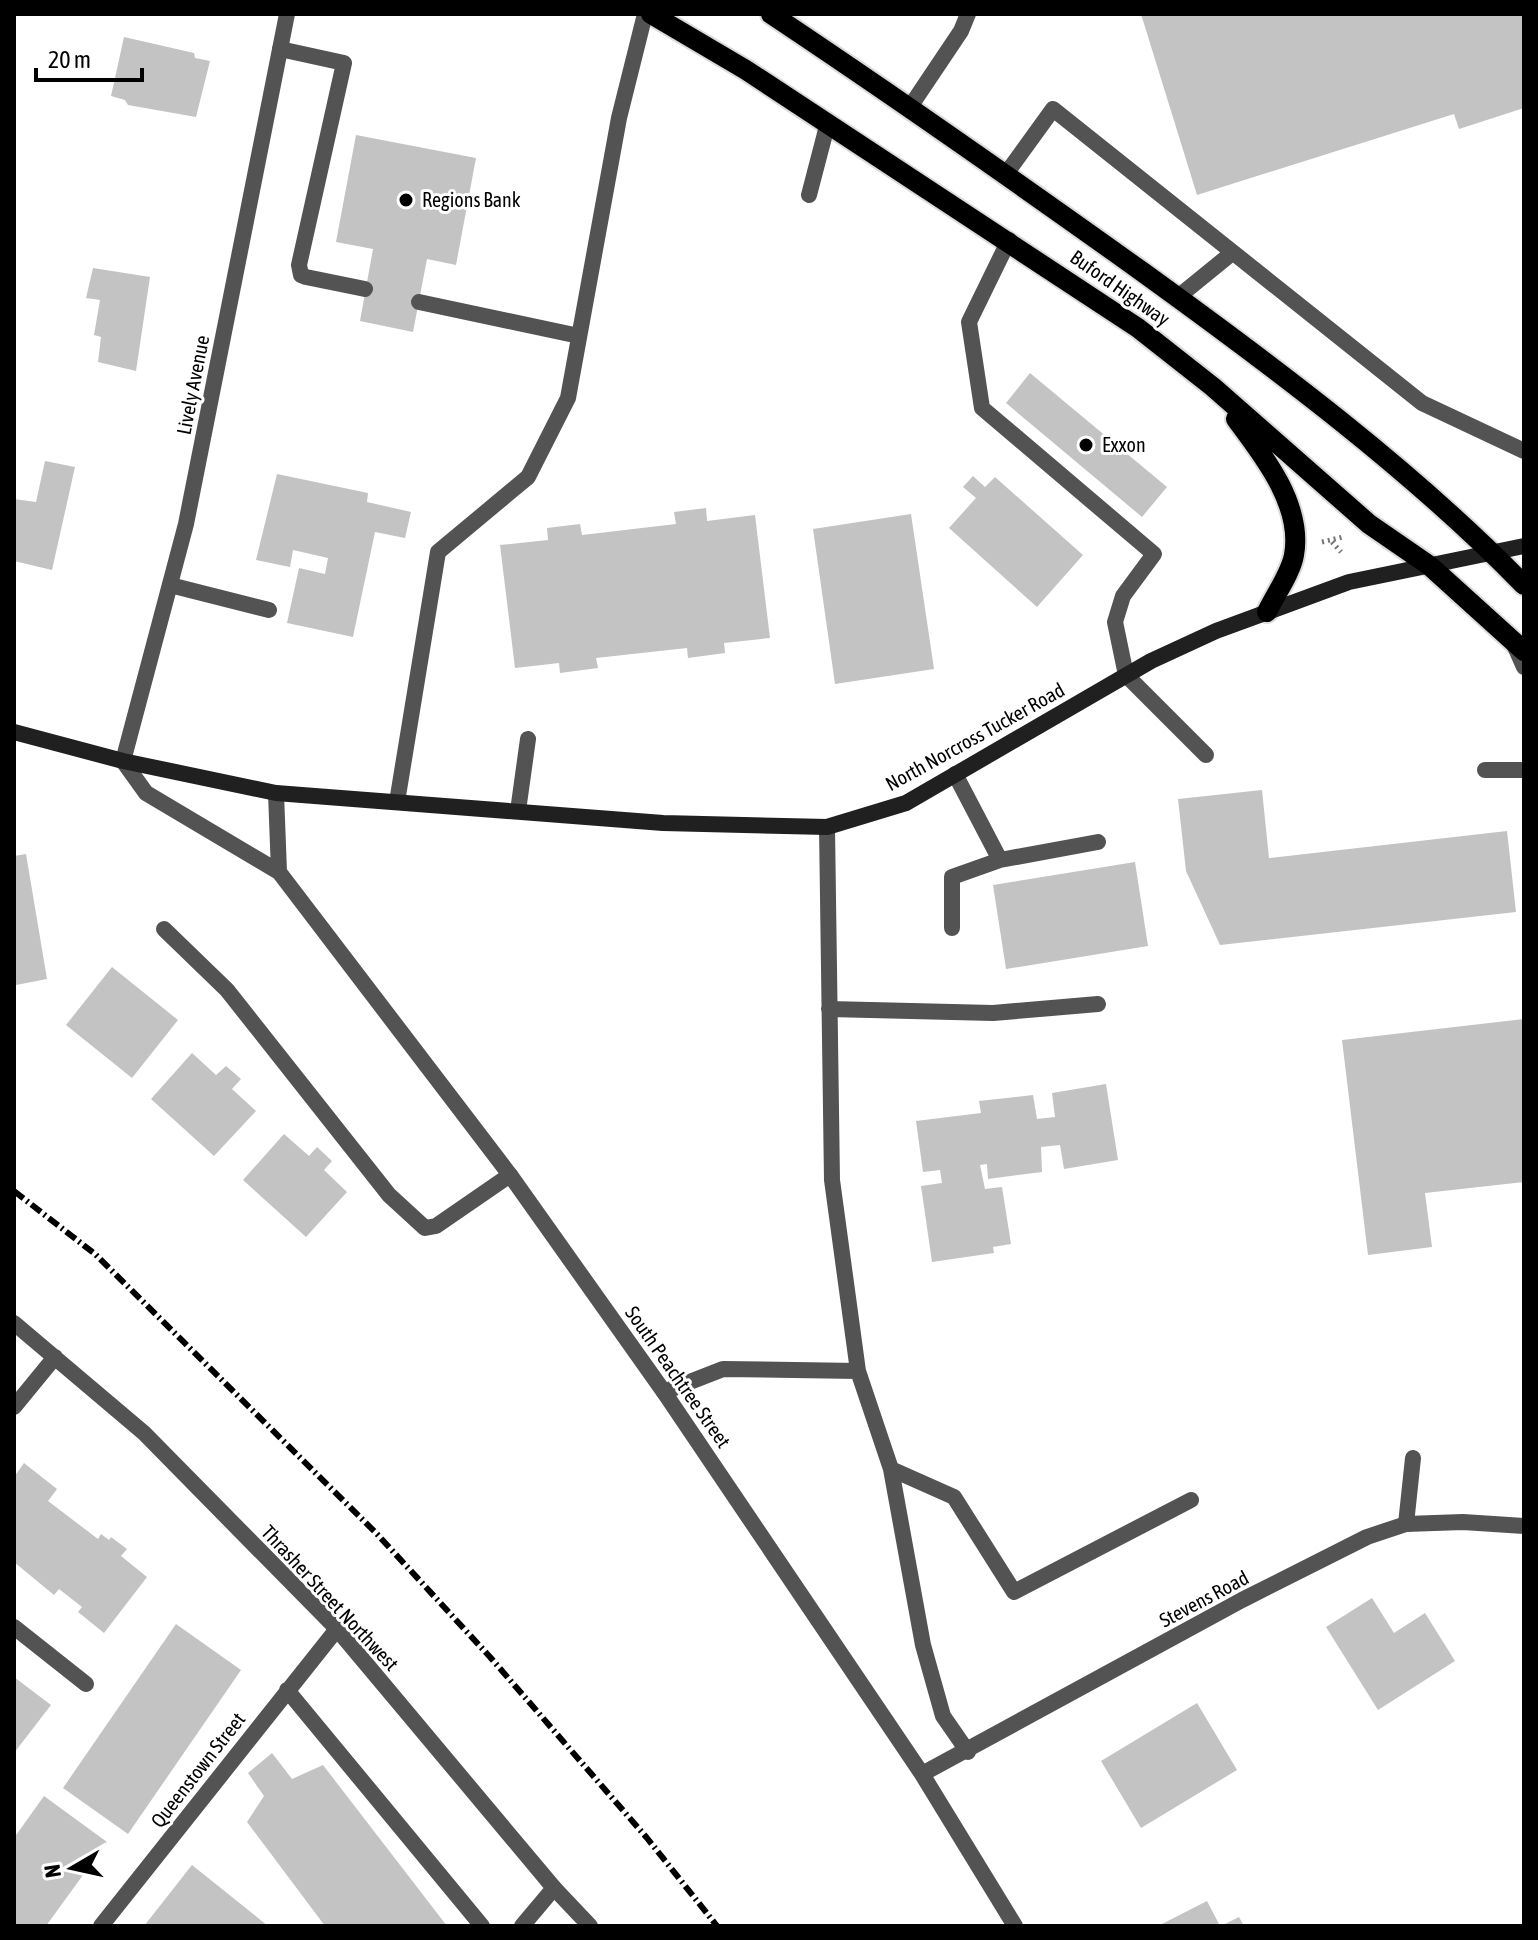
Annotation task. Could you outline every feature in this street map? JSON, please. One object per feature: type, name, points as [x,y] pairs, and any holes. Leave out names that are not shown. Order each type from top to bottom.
[{"type":"main road","name":"Buford Highway","points":[[648,14],[746,70],[827,126],[1009,240],[1138,328],[1213,387],[1369,524],[1430,566],[1518,645]]},
{"type":"main road","name":"Buford Highway","points":[[771,14],[910,107],[1216,323],[1358,437],[1493,554],[1524,585]]},
{"type":"main road","points":[[1213,387],[1267,461],[1294,521],[1294,557],[1267,612]]},
{"type":"street","name":"Lively Avenue","points":[[123,761],[186,524],[287,14]]},
{"type":"street","points":[[397,802],[438,552],[528,477],[568,398],[619,118],[648,14]]},
{"type":"street","points":[[910,107],[961,31],[968,14]]},
{"type":"street","points":[[280,49],[344,63],[299,265],[301,275],[306,277],[365,289]]},
{"type":"street","points":[[1006,174],[1053,109],[1422,403],[1524,451]]},
{"type":"street","points":[[809,195],[827,126]]},
{"type":"street","points":[[1009,240],[969,322],[982,408],[1154,554],[1123,596],[1115,622],[1126,675],[1206,755]]},
{"type":"street","points":[[1178,297],[1232,253]]},
{"type":"street","points":[[419,302],[579,336]]},
{"type":"street","name":"North Norcross Tucker Road","points":[[276,793],[663,823],[827,827],[906,803],[1126,675],[1216,631],[1349,582],[1524,546]]},
{"type":"street","points":[[170,585],[269,610]]},
{"type":"street","points":[[1518,645],[1524,667]]},
{"type":"street","points":[[14,732],[123,761],[276,793],[279,872]]},
{"type":"street","points":[[518,811],[528,739]]},
{"type":"street","name":"South Peachtree Street","points":[[123,761],[146,793],[279,872],[510,1175],[664,1392],[922,1774],[1015,1926]]},
{"type":"street","points":[[1485,770],[1524,770]]},
{"type":"street","points":[[955,774],[1000,860]]},
{"type":"street","points":[[827,827],[832,1180],[858,1371],[891,1469],[923,1645],[943,1716],[968,1752]]},
{"type":"street","points":[[952,928],[952,877],[1000,860],[1098,842]]},
{"type":"street","points":[[164,929],[227,990],[389,1195],[425,1228],[436,1226],[510,1175]]},
{"type":"street","points":[[829,1009],[993,1013],[1098,1004]]},
{"type":"street","name":"Thrasher Street Northwest","points":[[14,1323],[144,1433],[333,1636],[590,1926]]},
{"type":"street","points":[[14,1407],[55,1357]]},
{"type":"street","points":[[664,1392],[723,1369],[858,1371]]},
{"type":"street","points":[[1406,1524],[1413,1458]]},
{"type":"street","points":[[891,1469],[954,1497],[1014,1592],[1191,1500]]},
{"type":"street","name":"Stevens Road","points":[[922,1774],[968,1752],[1242,1600],[1367,1537],[1406,1524],[1463,1522],[1524,1526]]},
{"type":"street","points":[[14,1627],[86,1684]]},
{"type":"street","name":"Queenstown Street","points":[[101,1926],[333,1636]]},
{"type":"street","points":[[287,1690],[482,1926]]},
{"type":"street","points":[[522,1926],[554,1888]]},
{"type":"path","points":[[1341,552],[1332,542],[1344,536]]},
{"type":"building","points":[[1141,14],[1524,14],[1524,108],[1459,129],[1454,114],[1197,195]]},
{"type":"building","points":[[124,37],[194,53],[195,58],[210,61],[196,117],[128,105],[125,100],[111,96]]},
{"type":"building","name":"Regions Bank","points":[[356,135],[476,158],[456,265],[427,259],[413,332],[360,321],[373,249],[336,242]]},
{"type":"building","points":[[93,268],[150,277],[136,371],[98,362],[101,337],[94,335],[100,300],[86,298]]},
{"type":"building","name":"Exxon","points":[[1030,373],[1167,487],[1142,517],[1006,403]]},
{"type":"building","points":[[45,461],[75,467],[52,570],[14,561],[14,499],[36,502]]},
{"type":"building","points":[[277,474],[368,493],[367,502],[411,512],[405,538],[375,532],[353,637],[287,623],[299,568],[325,574],[328,558],[293,550],[290,567],[256,560]]},
{"type":"building","points":[[973,476],[985,487],[995,477],[1083,555],[1037,607],[949,528],[976,498],[963,487]]},
{"type":"building","points":[[706,508],[707,521],[755,515],[770,638],[724,643],[725,653],[688,658],[687,648],[596,658],[598,668],[560,673],[559,663],[515,668],[500,545],[548,540],[547,528],[580,524],[582,535],[676,524],[674,512]]},
{"type":"building","points":[[911,514],[934,669],[835,684],[813,529]]},
{"type":"building","points":[[1262,790],[1269,858],[1507,831],[1516,912],[1220,945],[1186,871],[1178,799]]},
{"type":"building","points":[[26,854],[47,979],[16,985],[14,856]]},
{"type":"building","points":[[1135,862],[1148,946],[1006,969],[993,885]]},
{"type":"building","points":[[112,967],[178,1020],[132,1078],[66,1025]]},
{"type":"building","points":[[1524,1019],[1524,1182],[1425,1193],[1432,1247],[1368,1255],[1342,1040]]},
{"type":"building","points":[[192,1053],[216,1075],[226,1066],[241,1079],[232,1089],[256,1111],[214,1156],[151,1099]]},
{"type":"building","points":[[1106,1084],[1118,1160],[1064,1169],[1060,1145],[1041,1147],[1042,1172],[988,1179],[987,1164],[980,1165],[985,1189],[1002,1187],[1011,1244],[993,1247],[994,1253],[932,1262],[921,1186],[942,1183],[940,1170],[923,1172],[916,1121],[981,1113],[979,1101],[1033,1095],[1037,1119],[1055,1117],[1052,1093]]},
{"type":"building","points":[[284,1134],[309,1156],[317,1147],[332,1161],[324,1170],[347,1192],[306,1237],[243,1180]]},
{"type":"building","points":[[24,1463],[57,1489],[48,1501],[98,1539],[101,1534],[109,1540],[111,1537],[127,1549],[121,1556],[147,1577],[104,1633],[78,1612],[82,1607],[59,1589],[54,1595],[14,1562],[14,1477]]},
{"type":"building","points":[[1372,1598],[1394,1633],[1425,1613],[1455,1661],[1378,1710],[1326,1627]]},
{"type":"building","points":[[176,1624],[241,1670],[128,1834],[63,1788]]},
{"type":"building","points":[[14,1677],[51,1705],[14,1753]]},
{"type":"building","points":[[1197,1703],[1237,1770],[1141,1828],[1101,1761]]},
{"type":"building","points":[[272,1753],[292,1779],[323,1765],[447,1926],[325,1926],[247,1822],[264,1796],[248,1773]]},
{"type":"building","points":[[44,1796],[107,1842],[46,1926],[14,1926],[14,1838]]},
{"type":"building","points":[[192,1865],[268,1926],[144,1926]]},
{"type":"building","points":[[1207,1901],[1220,1926],[1158,1926]]},
{"type":"building","points":[[1239,1917],[1244,1926],[1221,1926]]},
{"type":"railway","points":[[14,1191],[95,1254],[377,1534],[490,1657],[647,1838],[717,1926]]},
{"type":"place","name":"Regions Bank","points":[[406,200]]},
{"type":"place","name":"Exxon","points":[[1086,445]]}]
